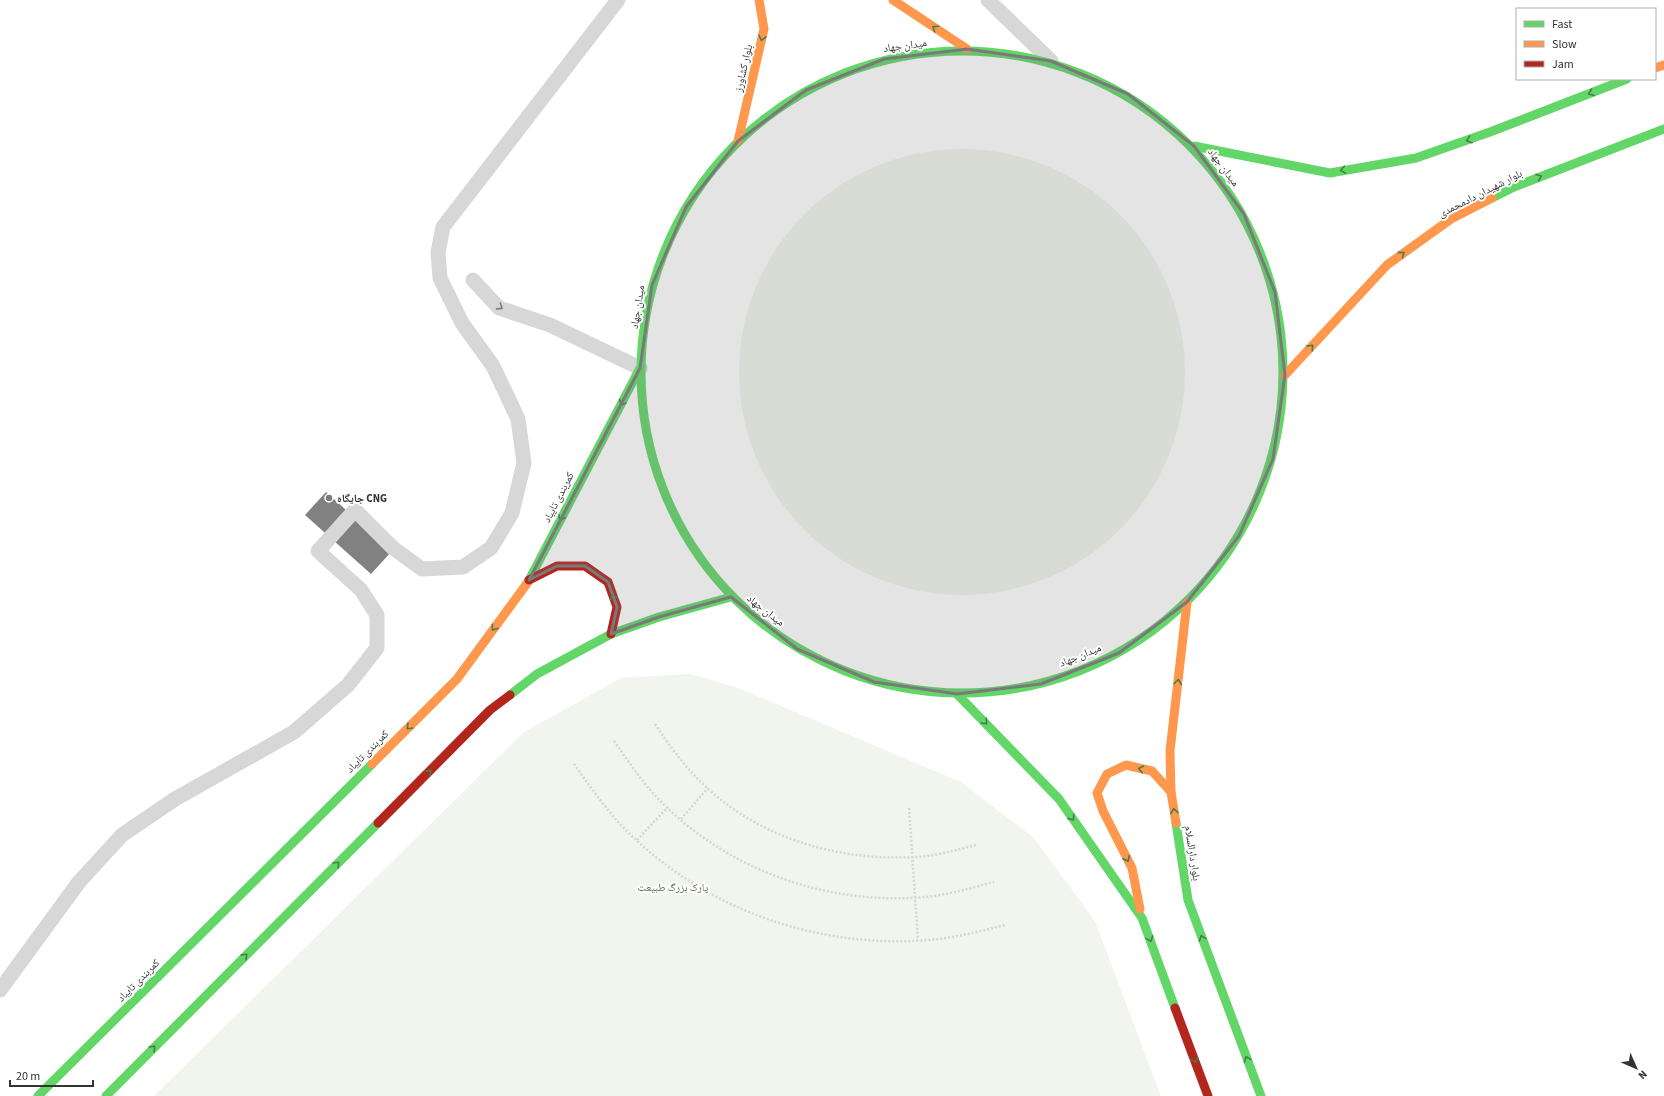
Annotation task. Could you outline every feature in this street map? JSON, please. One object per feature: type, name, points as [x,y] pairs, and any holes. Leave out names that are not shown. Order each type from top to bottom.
[{"type":"main road","name":"بلوار کشاورز","points":[[738,141],[764,29],[759,0]]},
{"type":"main road","points":[[894,0],[967,49]]},
{"type":"main road","name":"میدان جهاد","points":[[967,49],[1051,61],[1128,94],[1194,146],[1244,214],[1275,292],[1285,375],[1273,459],[1239,536],[1187,602],[1119,653],[1041,684],[957,694],[874,682],[797,649],[731,597],[681,530],[655,466],[650,452],[640,368],[652,285],[686,207],[738,141],[806,90],[884,59],[967,49]]},
{"type":"main road","points":[[1194,146],[1330,173],[1416,158],[1490,132],[1624,80]]},
{"type":"main road","name":"بلوار شهیدان دادمحمدی","points":[[1285,375],[1387,265],[1451,219],[1514,187],[1664,129]]},
{"type":"main road","name":"کمربندی تایباد","points":[[38,1096],[457,679],[530,580],[640,368]]},
{"type":"main road","points":[[530,580],[557,566],[585,566],[608,582],[617,607],[611,634]]},
{"type":"main road","points":[[106,1096],[490,710],[537,674],[611,634],[658,617],[731,597]]},
{"type":"main road","name":"بلوار دارالسلام","points":[[1187,602],[1170,751],[1171,792],[1188,900],[1261,1096]]},
{"type":"main road","points":[[957,694],[1058,798],[1142,918]]},
{"type":"main road","points":[[1171,792],[1152,771],[1126,765],[1107,774],[1097,793],[1104,811],[1132,868],[1142,918],[1208,1096]]},
{"type":"lane","points":[[0,990],[79,882],[122,835],[175,799],[294,732],[348,685],[377,648],[377,615],[362,590],[318,551],[354,510],[393,548],[422,569],[462,567],[491,548],[512,513],[524,463],[518,419],[493,366],[462,323],[440,278],[438,252],[443,227],[618,0]]},
{"type":"lane","points":[[988,0],[1051,61]]},
{"type":"lane","points":[[473,280],[499,308],[550,325],[640,368]]},
{"type":"path","points":[[655,724],[673,751],[694,775],[708,788],[744,816],[774,832],[800,843],[828,851],[858,856],[888,858],[947,853],[976,845]]},
{"type":"path","points":[[614,740],[632,767],[653,793],[701,836],[729,854],[758,869],[790,881],[823,891],[857,896],[892,898],[915,897],[960,891],[994,882]]},
{"type":"path","points":[[574,764],[595,795],[620,824],[676,873],[708,893],[742,910],[778,924],[815,934],[853,940],[892,942],[968,934],[1006,924]]},
{"type":"path","points":[[681,819],[708,788]]},
{"type":"path","points":[[637,840],[668,807]]},
{"type":"path","points":[[909,808],[918,940]]},
{"type":"highlighted area","points":[[967,49],[1051,61],[1128,94],[1194,146],[1244,214],[1275,292],[1285,375],[1273,459],[1239,536],[1187,602],[1119,653],[1041,684],[957,694],[874,682],[797,649],[731,597],[659,617],[611,634],[617,607],[608,582],[585,566],[557,566],[529,580],[640,368],[652,285],[686,207],[738,141],[806,90],[884,59]]},
{"type":"green space","points":[[962,149],[1006,153],[1027,158],[1047,166],[1086,186],[1104,199],[1120,214],[1135,230],[1148,248],[1168,287],[1176,307],[1181,328],[1185,372],[1181,416],[1176,437],[1168,457],[1148,496],[1135,514],[1120,530],[1104,545],[1086,558],[1047,578],[1027,586],[1006,591],[962,595],[918,591],[897,586],[877,578],[838,558],[820,545],[804,530],[789,514],[776,496],[756,457],[748,437],[743,416],[739,372],[743,328],[748,307],[756,287],[776,248],[789,230],[804,214],[820,199],[838,186],[877,166],[897,158],[918,153]]},
{"type":"green space","name":"پارک بزرگ طبیعت","points":[[691,674],[738,688],[961,782],[1033,837],[1095,921],[1161,1096],[154,1096],[524,732],[621,678]]},
{"type":"building","points":[[326,492],[392,551],[371,574],[305,515]]},
{"type":"traffic: fast","points":[[962,51],[993,53],[1025,58],[1055,65],[1085,76],[1113,89],[1140,105],[1189,145],[1229,194],[1245,221],[1258,249],[1269,279],[1276,309],[1281,341],[1283,372],[1281,403],[1276,435],[1269,465],[1258,495],[1245,523],[1229,550],[1189,599],[1140,639],[1113,655],[1085,668],[1055,679],[1025,686],[993,691],[962,693],[931,691],[899,686],[869,679],[839,668],[811,655],[784,639],[735,599],[695,550],[679,523],[666,495],[655,465],[648,435],[643,403],[641,372],[643,341],[648,309],[655,279],[666,249],[679,221],[695,194],[735,145],[784,105],[811,89],[839,76],[869,65],[899,58],[931,53],[962,51]]},
{"type":"traffic: fast","points":[[1194,146],[1330,173],[1416,158],[1490,132],[1624,80]]},
{"type":"traffic: fast","points":[[1492,198],[1514,187],[1664,129]]},
{"type":"traffic: fast","points":[[528,582],[640,368]]},
{"type":"traffic: fast","points":[[510,695],[537,674],[611,634],[659,617],[731,597]]},
{"type":"traffic: fast","points":[[957,694],[1059,799],[1142,918],[1175,1008]]},
{"type":"traffic: fast","points":[[38,1096],[372,764]]},
{"type":"traffic: fast","points":[[106,1096],[378,823]]},
{"type":"traffic: fast","points":[[1176,823],[1188,900],[1261,1096]]},
{"type":"traffic: slow","points":[[738,141],[764,29],[759,0]]},
{"type":"traffic: slow","points":[[893,0],[967,49]]},
{"type":"traffic: slow","points":[[1656,68],[1664,65]]},
{"type":"traffic: slow","points":[[1285,375],[1387,265],[1451,219],[1492,198]]},
{"type":"traffic: slow","points":[[372,764],[457,679],[528,582]]},
{"type":"traffic: slow","points":[[1176,823],[1171,792],[1170,751],[1187,602]]},
{"type":"traffic: slow","points":[[1140,909],[1132,868],[1103,811],[1097,793],[1107,774],[1126,765],[1152,771],[1171,792]]},
{"type":"traffic: jam","points":[[529,580],[557,566],[585,566],[608,582],[617,607],[611,634]]},
{"type":"traffic: jam","points":[[378,823],[490,710],[510,695]]},
{"type":"traffic: jam","points":[[1175,1008],[1208,1096]]},
{"type":"place","name":"جایگاه CNG","points":[[329,498]]}]
